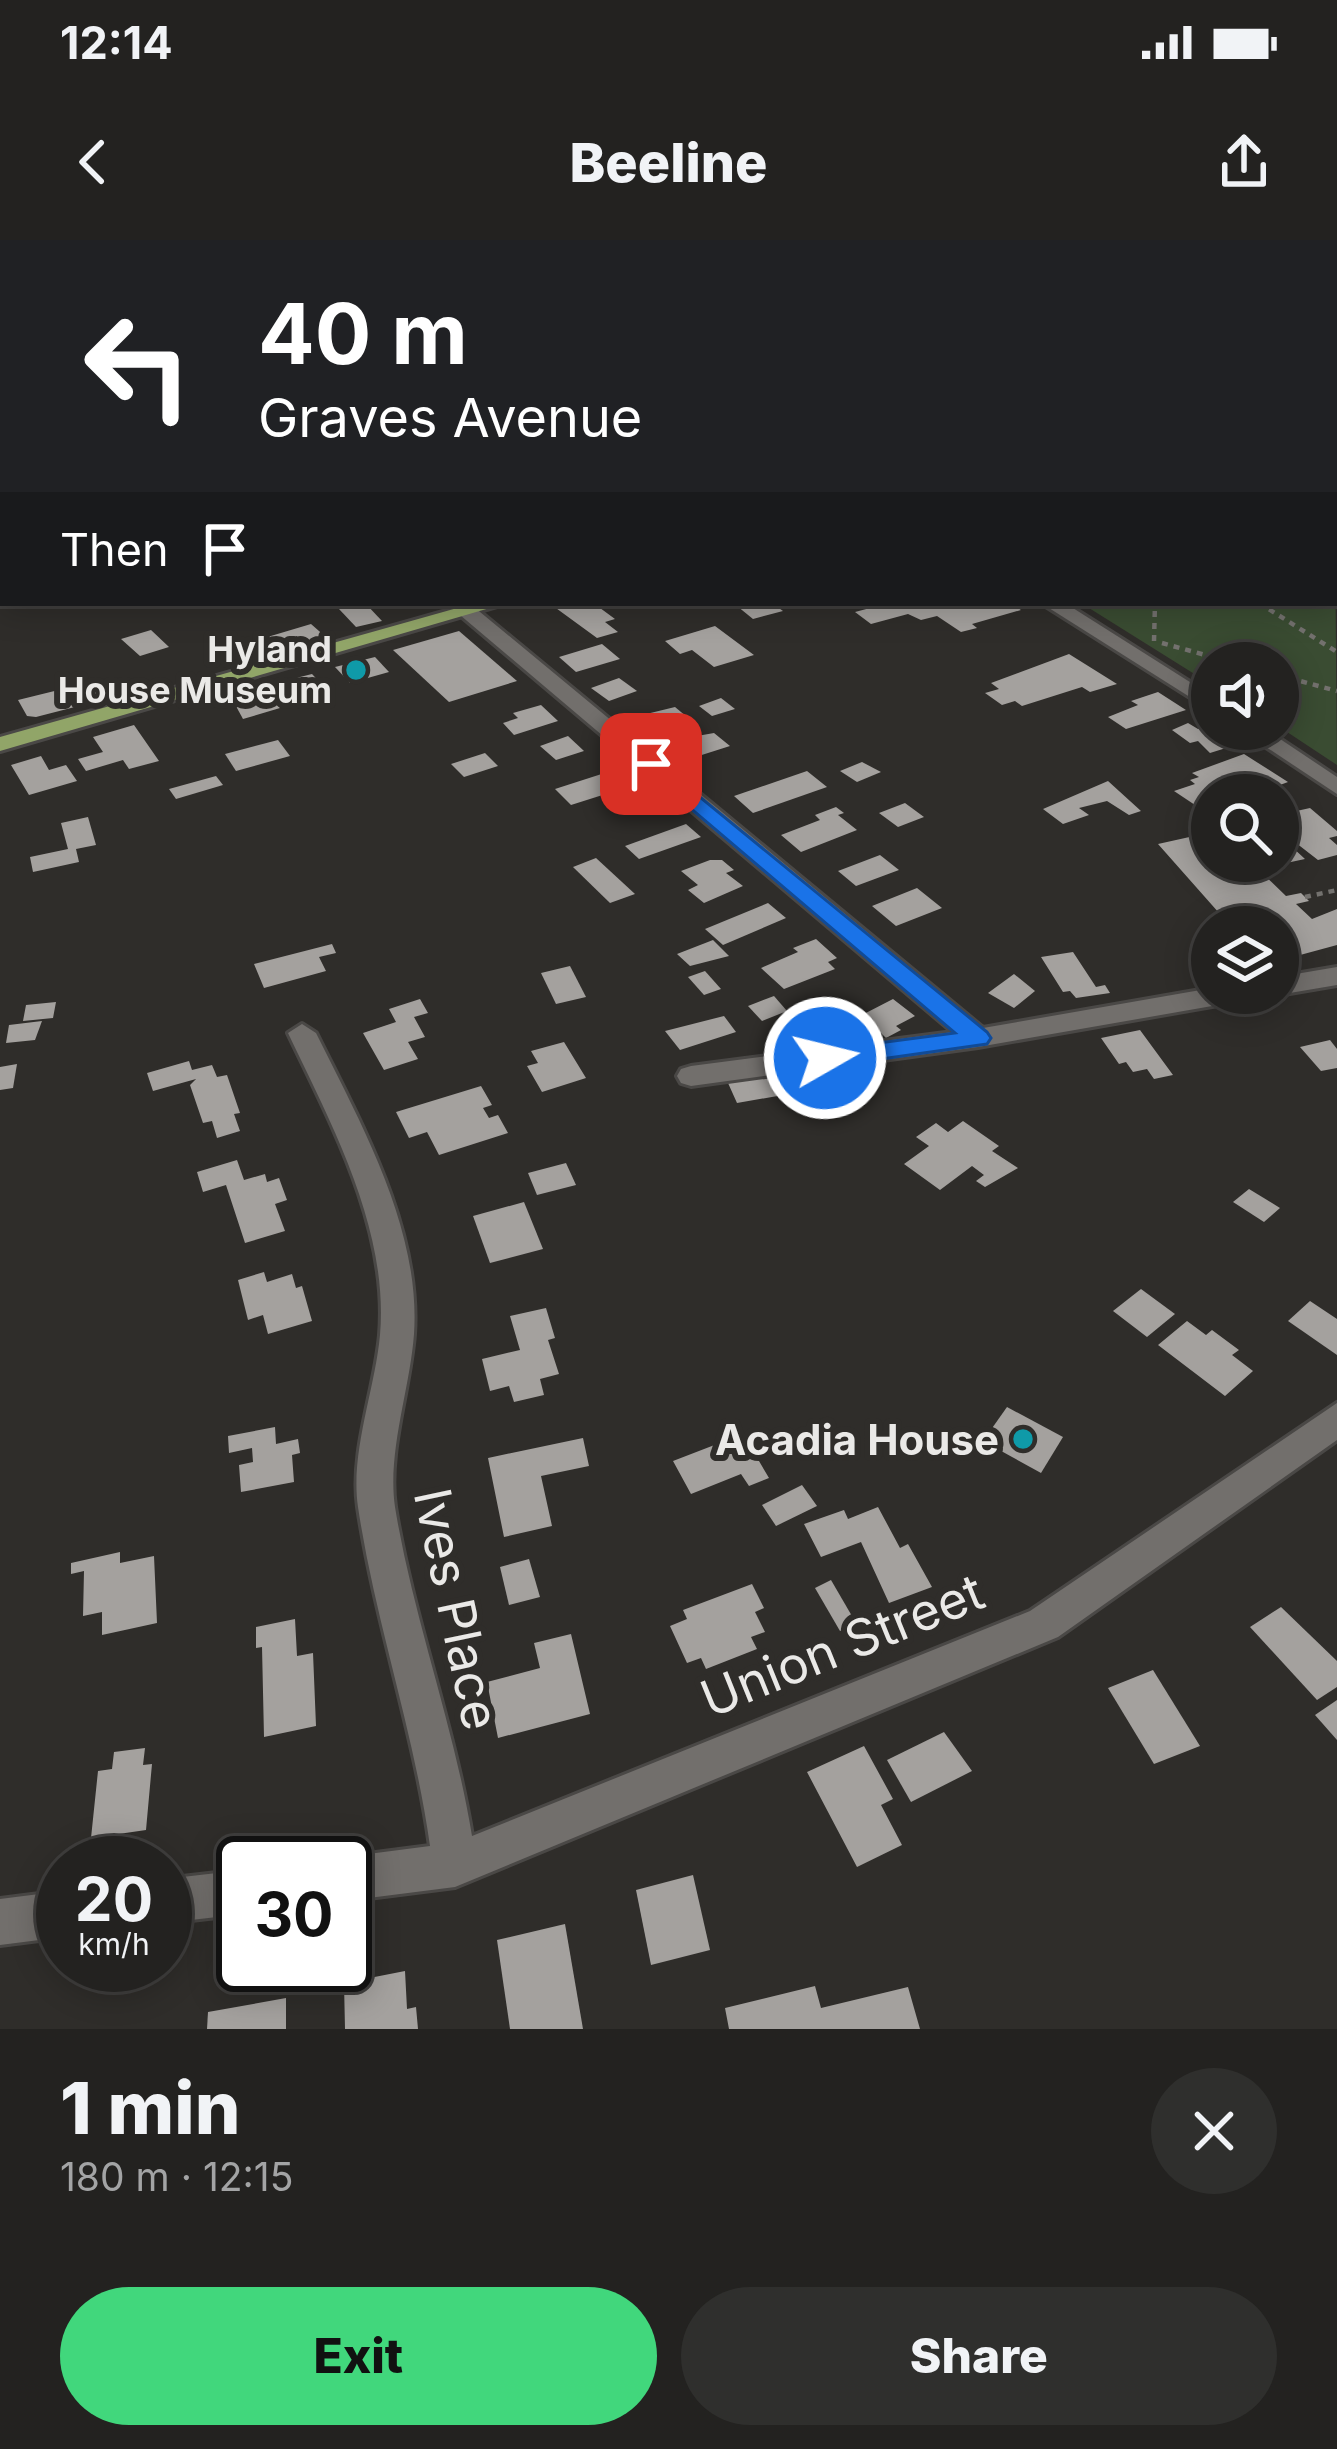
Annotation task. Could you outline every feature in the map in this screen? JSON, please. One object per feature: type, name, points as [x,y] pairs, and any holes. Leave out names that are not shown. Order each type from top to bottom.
[{"type":"main road","points":[[0,744],[486,606]]},
{"type":"street","points":[[1056,606],[1191,692]]},
{"type":"street","points":[[467,611],[978,1038]]},
{"type":"street","points":[[1282,750],[1337,787]]},
{"type":"street","points":[[1299,982],[1337,976]]},
{"type":"street","points":[[691,1076],[978,1038],[1191,1001]]},
{"type":"street","name":"Ives Place","points":[[302,1033],[383,1228],[395,1276],[398,1311],[376,1460],[376,1503],[442,1780],[455,1865]]},
{"type":"street","name":"Union Street","points":[[372,1876],[455,1865],[1044,1624],[1327,1441]]},
{"type":"street","points":[[0,1922],[36,1917]]},
{"type":"path","points":[[1155,606],[1150,642],[1191,652]]},
{"type":"path","points":[[1263,606],[1337,652]]},
{"type":"path","points":[[1299,681],[1337,691]]},
{"type":"path","points":[[1305,897],[1337,890]]},
{"type":"green space","points":[[1086,606],[1336,606],[1337,765],[1299,740],[1299,642],[1191,642],[1191,672]]},
{"type":"building","points":[[368,606],[382,621],[356,627],[339,609]]},
{"type":"building","points":[[553,606],[597,606],[615,619],[605,622],[618,632],[597,638]]},
{"type":"building","points":[[737,606],[776,606],[783,611],[753,619]]},
{"type":"building","points":[[878,606],[1015,606],[1021,610],[972,624],[977,628],[961,632],[937,616],[921,620],[908,614],[871,624],[855,612]]},
{"type":"building","points":[[311,624],[327,638],[290,648],[286,644],[274,647],[264,638]]},
{"type":"building","points":[[715,626],[754,655],[714,667],[692,650],[680,654],[665,641]]},
{"type":"building","points":[[151,630],[169,647],[140,656],[121,639]]},
{"type":"building","points":[[459,631],[517,681],[449,702],[393,650]]},
{"type":"building","points":[[602,644],[620,659],[576,672],[559,657]]},
{"type":"building","points":[[1069,654],[1117,684],[1090,692],[1082,687],[1022,706],[1015,701],[1002,705],[985,693],[999,689],[991,683]]},
{"type":"building","points":[[375,657],[389,672],[350,683],[335,667]]},
{"type":"building","points":[[312,674],[325,688],[296,696],[284,681]]},
{"type":"building","points":[[619,678],[637,691],[609,701],[591,688]]},
{"type":"building","points":[[91,682],[102,700],[36,717],[27,716],[18,700]]},
{"type":"building","points":[[263,688],[280,708],[243,719],[231,697]]},
{"type":"building","points":[[1158,692],[1186,710],[1126,729],[1108,717],[1138,705],[1131,701]]},
{"type":"building","points":[[721,698],[735,709],[712,716],[699,706]]},
{"type":"building","points":[[541,705],[558,721],[514,735],[503,723],[518,718],[513,713]]},
{"type":"building","points":[[675,707],[687,717],[648,730],[634,717]]},
{"type":"building","points":[[134,725],[159,761],[129,769],[123,760],[86,771],[78,759],[103,752],[93,737]]},
{"type":"building","points":[[1191,725],[1191,743],[1190,743],[1172,730]]},
{"type":"building","points":[[714,733],[730,746],[686,760],[671,747],[684,743],[680,739]]},
{"type":"building","points":[[568,736],[584,751],[556,760],[540,746]]},
{"type":"building","points":[[278,740],[290,756],[236,771],[225,754]]},
{"type":"building","points":[[485,753],[498,766],[464,777],[451,764]]},
{"type":"building","points":[[1244,754],[1275,774],[1194,774]]},
{"type":"building","points":[[41,756],[49,770],[66,765],[77,781],[29,795],[11,765]]},
{"type":"building","points":[[862,762],[881,772],[857,782],[840,771]]},
{"type":"building","points":[[614,770],[631,786],[571,805],[555,789]]},
{"type":"building","points":[[807,771],[827,787],[753,813],[734,796]]},
{"type":"building","points":[[216,776],[223,785],[176,799],[169,789]]},
{"type":"building","points":[[1108,781],[1141,811],[1129,815],[1107,801],[1079,808],[1089,815],[1063,824],[1043,809]]},
{"type":"building","points":[[1191,785],[1191,802],[1174,791]]},
{"type":"building","points":[[905,803],[924,817],[898,827],[879,813]]},
{"type":"building","points":[[836,807],[844,813],[838,815],[857,830],[801,852],[781,835],[820,820],[815,815]]},
{"type":"building","points":[[1310,808],[1337,831],[1337,836],[1329,838],[1337,845],[1337,855],[1318,860],[1299,845],[1299,810]]},
{"type":"building","points":[[88,817],[96,845],[76,849],[79,862],[33,872],[30,857],[68,849],[61,823]]},
{"type":"building","points":[[686,824],[701,837],[639,859],[625,846]]},
{"type":"building","points":[[1191,837],[1191,881],[1158,844]]},
{"type":"building","points":[[880,855],[899,870],[856,886],[838,871]]},
{"type":"building","points":[[596,858],[635,894],[610,903],[573,867]]},
{"type":"building","points":[[722,860],[734,870],[726,873],[743,886],[704,903],[688,890],[698,885],[681,871]]},
{"type":"building","points":[[1192,882],[1271,882],[1286,896],[1301,893],[1309,901],[1298,906],[1213,906]]},
{"type":"building","points":[[917,888],[942,908],[896,926],[872,906]]},
{"type":"building","points":[[768,903],[786,918],[723,945],[705,929]]},
{"type":"building","points":[[1299,907],[1312,919],[1337,909],[1337,945],[1299,955]]},
{"type":"building","points":[[816,939],[837,958],[828,962],[835,969],[784,989],[761,968],[798,952],[793,948]]},
{"type":"building","points":[[713,940],[729,956],[690,966],[677,954]]},
{"type":"building","points":[[332,944],[336,953],[319,957],[326,971],[264,988],[254,964]]},
{"type":"building","points":[[1073,952],[1096,987],[1105,985],[1110,993],[1076,998],[1070,991],[1063,992],[1041,957]]},
{"type":"building","points":[[570,966],[586,997],[556,1004],[541,973]]},
{"type":"building","points":[[705,971],[721,989],[704,995],[688,977]]},
{"type":"building","points":[[1014,974],[1035,991],[1014,1008],[988,993]]},
{"type":"building","points":[[774,996],[787,1011],[762,1021],[748,1006]]},
{"type":"building","points":[[420,999],[428,1013],[414,1017],[425,1037],[408,1042],[418,1059],[384,1070],[363,1033],[396,1022],[389,1009]]},
{"type":"building","points":[[893,999],[915,1016],[896,1026],[901,1030],[886,1038],[881,1033],[854,1047],[841,1037],[868,1023],[860,1016]]},
{"type":"building","points":[[56,1002],[53,1018],[23,1021],[26,1005]]},
{"type":"building","points":[[724,1016],[736,1032],[680,1050],[665,1031]]},
{"type":"building","points":[[42,1021],[35,1040],[6,1043],[9,1025]]},
{"type":"building","points":[[1140,1030],[1173,1075],[1154,1079],[1147,1069],[1133,1072],[1126,1062],[1119,1064],[1101,1038]]},
{"type":"building","points":[[1330,1040],[1337,1049],[1337,1068],[1321,1071],[1300,1047]]},
{"type":"building","points":[[564,1042],[586,1078],[542,1092],[527,1066],[538,1063],[531,1051]]},
{"type":"building","points":[[189,1061],[192,1070],[212,1065],[217,1077],[227,1075],[240,1113],[234,1114],[240,1131],[217,1138],[212,1121],[203,1123],[190,1085],[196,1079],[153,1091],[147,1073]]},
{"type":"building","points":[[17,1064],[13,1088],[0,1090],[0,1067]]},
{"type":"building","points":[[797,1071],[806,1091],[737,1103],[728,1083],[752,1078],[750,1073]]},
{"type":"building","points":[[481,1086],[492,1105],[483,1108],[489,1118],[498,1115],[508,1133],[439,1155],[427,1132],[409,1138],[396,1112]]},
{"type":"building","points":[[963,1121],[999,1146],[992,1151],[1018,1168],[985,1187],[976,1181],[984,1175],[972,1166],[940,1190],[904,1164],[929,1146],[916,1137],[936,1123],[948,1132]]},
{"type":"building","points":[[237,1160],[244,1180],[265,1174],[267,1182],[279,1178],[287,1200],[275,1204],[285,1231],[245,1243],[226,1185],[203,1192],[197,1172]]},
{"type":"building","points":[[566,1163],[576,1185],[537,1195],[528,1173]]},
{"type":"building","points":[[1249,1189],[1280,1208],[1264,1222],[1233,1202]]},
{"type":"building","points":[[524,1202],[543,1249],[490,1263],[473,1216]]},
{"type":"building","points":[[264,1272],[267,1282],[292,1274],[296,1288],[302,1286],[312,1321],[268,1334],[263,1315],[248,1320],[238,1280]]},
{"type":"building","points":[[1141,1289],[1175,1314],[1147,1337],[1113,1311]]},
{"type":"building","points":[[1310,1301],[1337,1319],[1337,1355],[1288,1321]]},
{"type":"building","points":[[546,1308],[555,1338],[548,1340],[559,1374],[540,1379],[544,1395],[514,1402],[509,1386],[490,1391],[482,1359],[520,1350],[510,1316]]},
{"type":"building","points":[[1187,1321],[1206,1335],[1212,1330],[1239,1350],[1232,1355],[1253,1371],[1225,1396],[1158,1345]]},
{"type":"building","name":"Acadia House","points":[[1007,1407],[1063,1437],[1041,1473],[983,1441]]},
{"type":"building","points":[[275,1427],[276,1444],[298,1439],[300,1453],[292,1455],[294,1482],[241,1492],[239,1465],[253,1462],[252,1448],[229,1453],[228,1436]]},
{"type":"building","points":[[743,1434],[769,1478],[749,1486],[741,1474],[691,1494],[673,1461]]},
{"type":"building","points":[[583,1438],[589,1466],[541,1476],[552,1526],[504,1537],[488,1458]]},
{"type":"building","points":[[802,1485],[817,1506],[776,1526],[762,1505]]},
{"type":"building","points":[[878,1507],[900,1548],[908,1544],[932,1587],[889,1603],[861,1542],[821,1557],[804,1524],[844,1510],[848,1519]]},
{"type":"building","points":[[120,1552],[120,1563],[154,1556],[157,1623],[102,1635],[102,1612],[83,1616],[84,1571],[71,1574],[71,1563]]},
{"type":"building","points":[[529,1559],[540,1597],[509,1605],[500,1567]]},
{"type":"building","points":[[831,1580],[856,1623],[840,1631],[815,1588]]},
{"type":"building","points":[[752,1584],[764,1608],[755,1612],[765,1632],[751,1637],[757,1649],[706,1669],[701,1658],[687,1663],[670,1626],[687,1619],[683,1610]]},
{"type":"building","points":[[1281,1607],[1337,1661],[1337,1687],[1317,1700],[1250,1627]]},
{"type":"building","points":[[295,1619],[297,1656],[313,1653],[316,1726],[264,1737],[262,1647],[256,1648],[256,1627]]},
{"type":"building","points":[[571,1634],[590,1714],[498,1738],[487,1682],[540,1668],[534,1643]]},
{"type":"building","points":[[1153,1670],[1200,1746],[1154,1764],[1108,1688]]},
{"type":"building","points":[[1337,1700],[1337,1740],[1315,1715]]},
{"type":"building","points":[[944,1732],[972,1771],[911,1802],[887,1760]]},
{"type":"building","points":[[864,1746],[893,1799],[881,1805],[902,1845],[857,1867],[807,1772]]},
{"type":"building","points":[[145,1748],[143,1765],[152,1764],[146,1830],[91,1836],[98,1771],[112,1769],[114,1752]]},
{"type":"building","points":[[693,1875],[710,1950],[651,1965],[636,1890]]},
{"type":"building","points":[[565,1924],[583,2029],[510,2029],[497,1940]]},
{"type":"building","points":[[405,1971],[407,2009],[416,2007],[418,2029],[345,2029],[344,1992],[372,1992],[372,1977]]},
{"type":"building","points":[[815,1986],[821,2008],[908,1987],[920,2029],[729,2029],[725,2008]]},
{"type":"building","points":[[286,1998],[286,2029],[207,2029],[208,2012]]},
{"type":"place","name":"Hyland House Museum","points":[[356,670]]},
{"type":"place","name":"Acadia House","points":[[1023,1439]]},
{"type":"route","points":[[651,764],[978,1038],[825,1058]]}]
